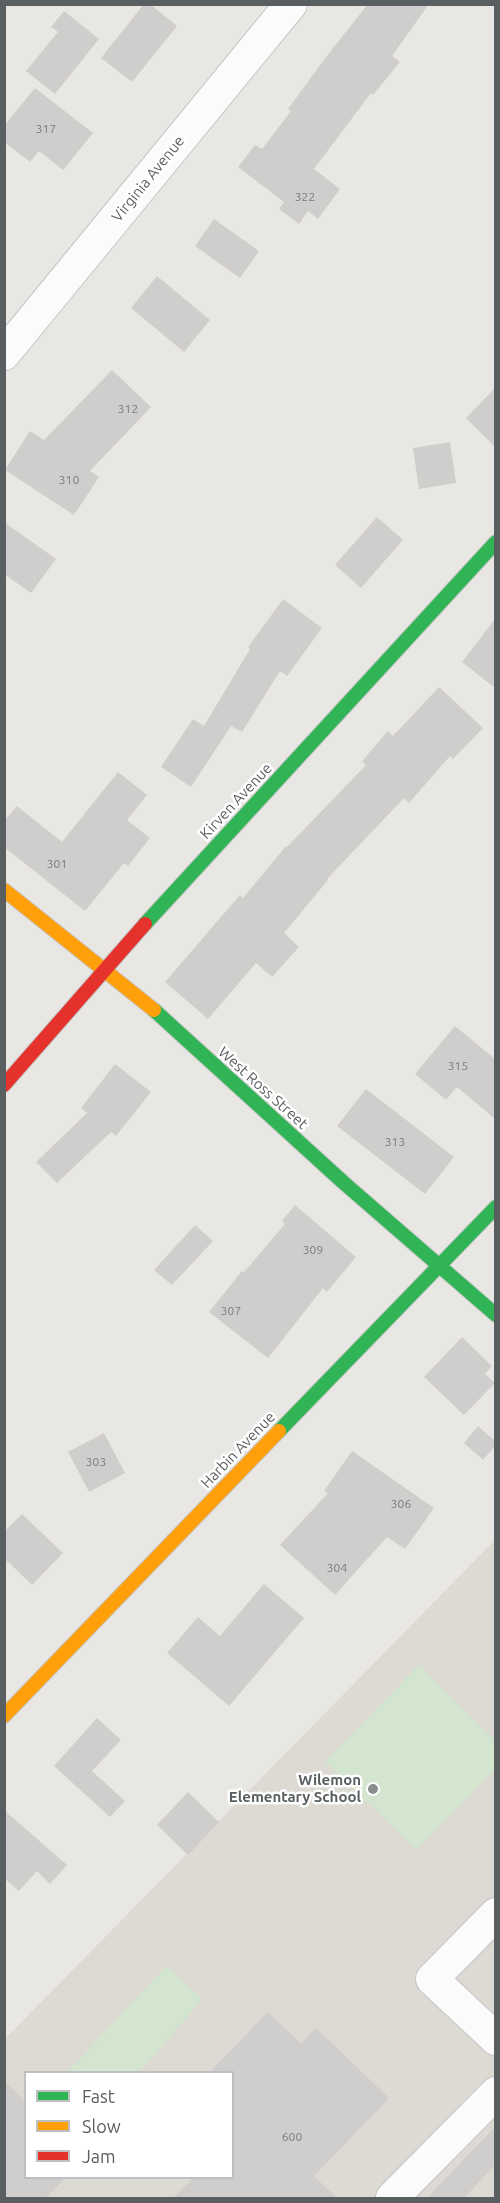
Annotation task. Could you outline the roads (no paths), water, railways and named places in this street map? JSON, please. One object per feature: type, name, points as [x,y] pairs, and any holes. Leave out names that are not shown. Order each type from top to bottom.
[{"type":"street","name":"Virginia Avenue","points":[[4,354],[291,4]]},
{"type":"street","name":"Kirven Avenue","points":[[4,1085],[105,970],[495,542]]},
{"type":"street","name":"West Ross Street","points":[[4,890],[138,996],[335,1175],[495,1315]]},
{"type":"street","name":"Harbin Avenue","points":[[4,1716],[495,1207]]},
{"type":"street","points":[[495,1914],[432,1979],[495,2039]]},
{"type":"street","points":[[392,2199],[495,2093]]},
{"type":"place","name":"Wilemon Elementary School","points":[[373,1789]]}]
